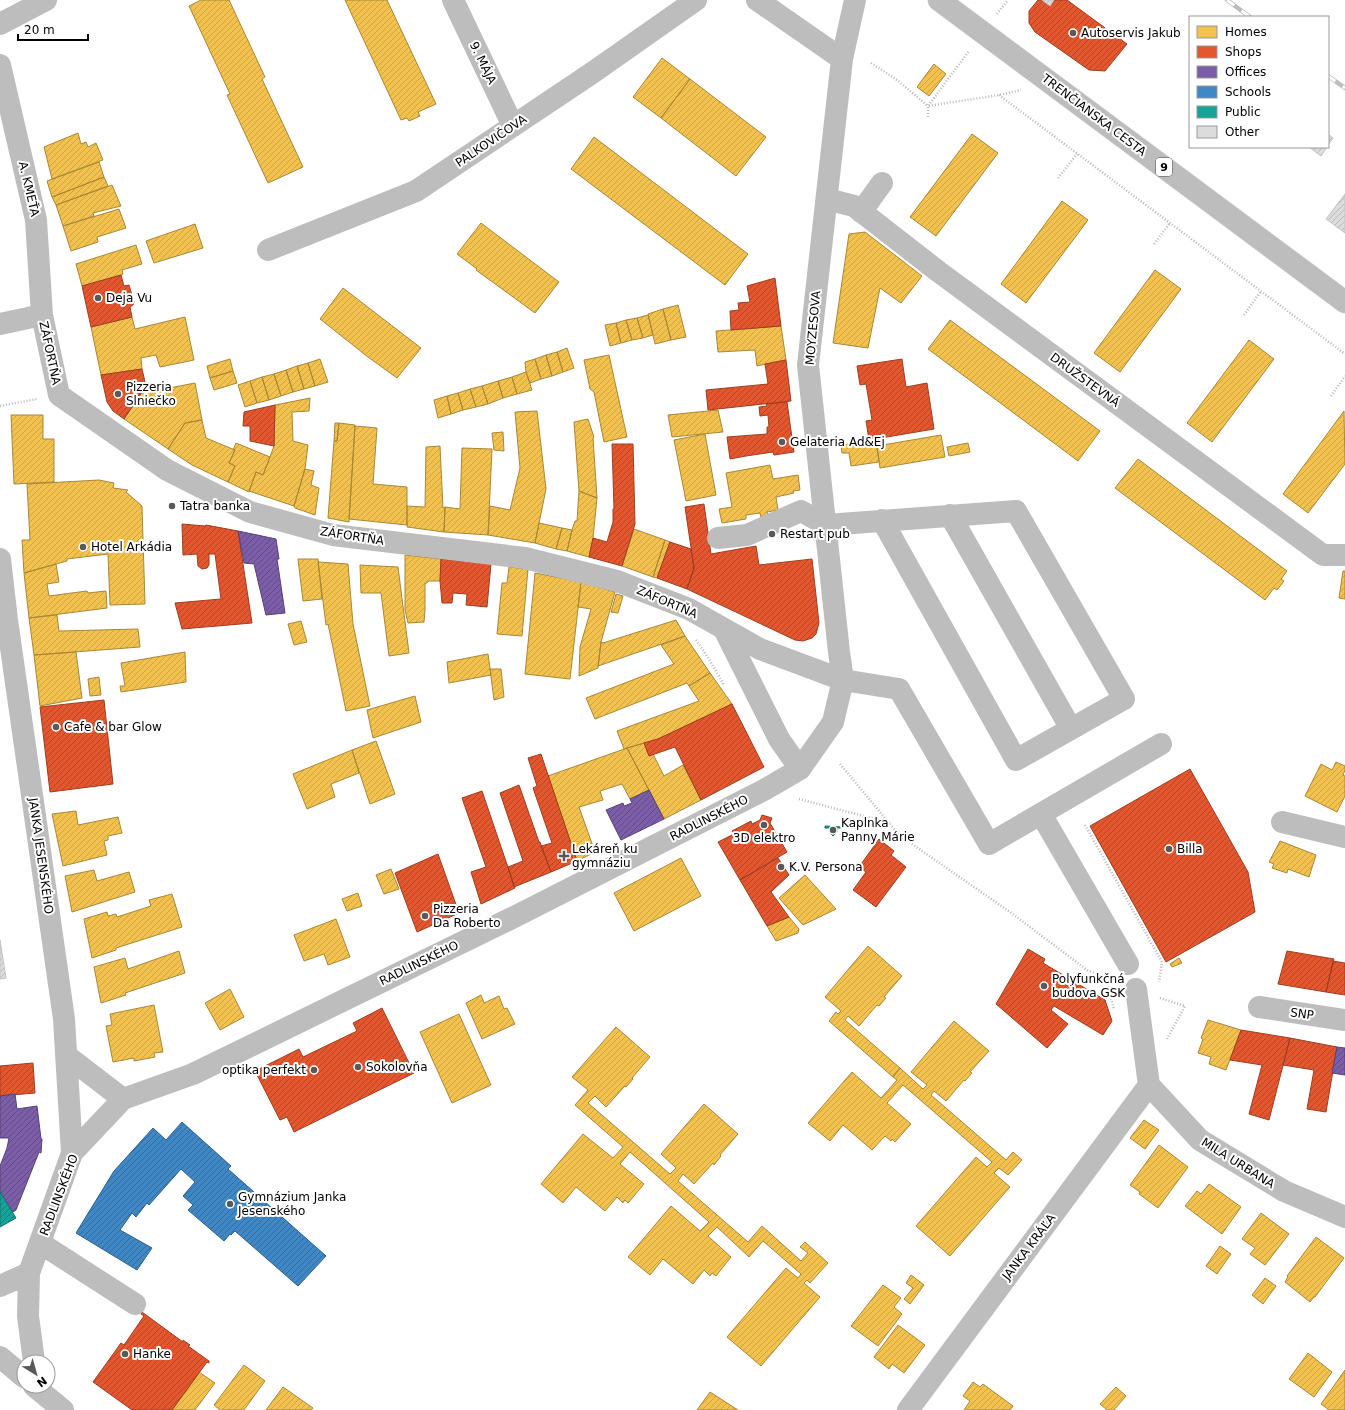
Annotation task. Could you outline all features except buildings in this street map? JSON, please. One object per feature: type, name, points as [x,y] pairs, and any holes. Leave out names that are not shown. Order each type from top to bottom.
[{"type":"street","points":[[0,24],[46,0]]},
{"type":"street","name":"9. MÁJA","points":[[453,0],[513,126]]},
{"type":"street","name":"PALKOVIČOVA","points":[[268,250],[416,191],[592,73],[696,0]]},
{"type":"street","points":[[757,0],[842,59]]},
{"type":"street","name":"MOYZESOVA","points":[[844,680],[839,652],[808,365],[842,59],[855,0]]},
{"type":"street","name":"TRENČIANSKA CESTA","points":[[939,0],[1345,302]]},
{"type":"street","name":"A. KMEŤA","points":[[0,65],[36,220],[42,315]]},
{"type":"street","points":[[858,209],[882,182]]},
{"type":"street","name":"DRUŽSTEVNÁ","points":[[827,199],[858,209],[939,272],[1323,555],[1345,555]]},
{"type":"street","points":[[0,324],[42,315]]},
{"type":"street","name":"ZÁFORTŇA","points":[[42,315],[59,395],[167,470],[250,512],[333,535],[525,558],[617,581],[689,608],[760,649],[844,680],[899,689],[989,844],[1041,814]]},
{"type":"street","points":[[718,538],[747,535],[802,511],[826,525],[882,520],[1016,511],[1124,700],[1016,760],[882,520]]},
{"type":"street","points":[[950,515],[1072,729]]},
{"type":"street","name":"JANKA JESENSKÉHO","points":[[0,559],[4,621],[64,1019],[72,1153]]},
{"type":"street","points":[[724,629],[779,739],[800,769]]},
{"type":"street","name":"RADLINSKÉHO","points":[[33,1354],[28,1316],[29,1273],[72,1153],[123,1099],[193,1074],[757,794],[800,769],[833,722],[844,680]]},
{"type":"street","points":[[1128,964],[1041,814],[1161,744]]},
{"type":"street","points":[[1282,822],[1345,837]]},
{"type":"street","points":[[1136,990],[1149,1085]]},
{"type":"street","name":"SNP","points":[[1259,1007],[1345,1020]]},
{"type":"street","points":[[67,1056],[123,1099]]},
{"type":"street","name":"MILA URBANA","points":[[1149,1085],[1200,1140],[1284,1191],[1345,1217]]},
{"type":"street","name":"JANKA KRÁĽA","points":[[908,1410],[1149,1085]]},
{"type":"street","points":[[40,1243],[135,1304]]},
{"type":"street","points":[[0,1286],[29,1273]]},
{"type":"street","points":[[0,1357],[16,1373]]},
{"type":"street","points":[[40,1394],[63,1410]]},
{"type":"path","points":[[994,17],[1008,0]]},
{"type":"path","points":[[928,117],[928,106],[969,50]]},
{"type":"path","points":[[871,63],[897,80],[928,106],[1021,90]]},
{"type":"path","points":[[999,95],[1345,354]]},
{"type":"path","points":[[1058,178],[1077,154]]},
{"type":"path","points":[[1154,244],[1170,222]]},
{"type":"path","points":[[1244,315],[1262,291]]},
{"type":"path","points":[[1331,396],[1345,376]]},
{"type":"path","points":[[0,406],[59,395]]},
{"type":"path","points":[[696,640],[728,691]]},
{"type":"path","points":[[840,764],[899,835],[1010,912],[1087,970],[1106,978]]},
{"type":"path","points":[[799,799],[890,823]]},
{"type":"path","points":[[1085,825],[1162,962],[1158,986]]},
{"type":"railway","points":[[1227,0],[1249,16]]},
{"type":"railway","points":[[1329,77],[1345,88]]},
{"type":"place","name":"Autoservis Jakub","points":[[1073,33]]},
{"type":"place","name":"Deja Vu","points":[[98,298]]},
{"type":"place","name":"Pizzeria Slniečko","points":[[118,394]]},
{"type":"place","name":"Gelateria Ad&Ej","points":[[782,442]]},
{"type":"place","name":"Tatra banka","points":[[172,506]]},
{"type":"place","name":"Restart pub","points":[[772,534]]},
{"type":"place","name":"Hotel Arkádia","points":[[83,547]]},
{"type":"place","name":"Cafe & bar Glow","points":[[56,727]]},
{"type":"place","name":"3D elektro","points":[[764,825]]},
{"type":"place","name":"Kaplnka Panny Márie","points":[[833,830]]},
{"type":"place","name":"Billa","points":[[1169,849]]},
{"type":"place","name":"Lekáreň ku gymnáziu","points":[[564,856]]},
{"type":"place","name":"K.V. Persona","points":[[781,867]]},
{"type":"place","name":"Pizzeria Da Roberto","points":[[425,916]]},
{"type":"place","name":"Polyfunkčná budova GSK","points":[[1044,986]]},
{"type":"place","name":"Sokolovňa","points":[[358,1067]]},
{"type":"place","name":"optika perfekt","points":[[314,1070]]},
{"type":"place","name":"Gymnázium Janka Jesenského","points":[[230,1204]]},
{"type":"place","name":"Hanke","points":[[125,1354]]}]
